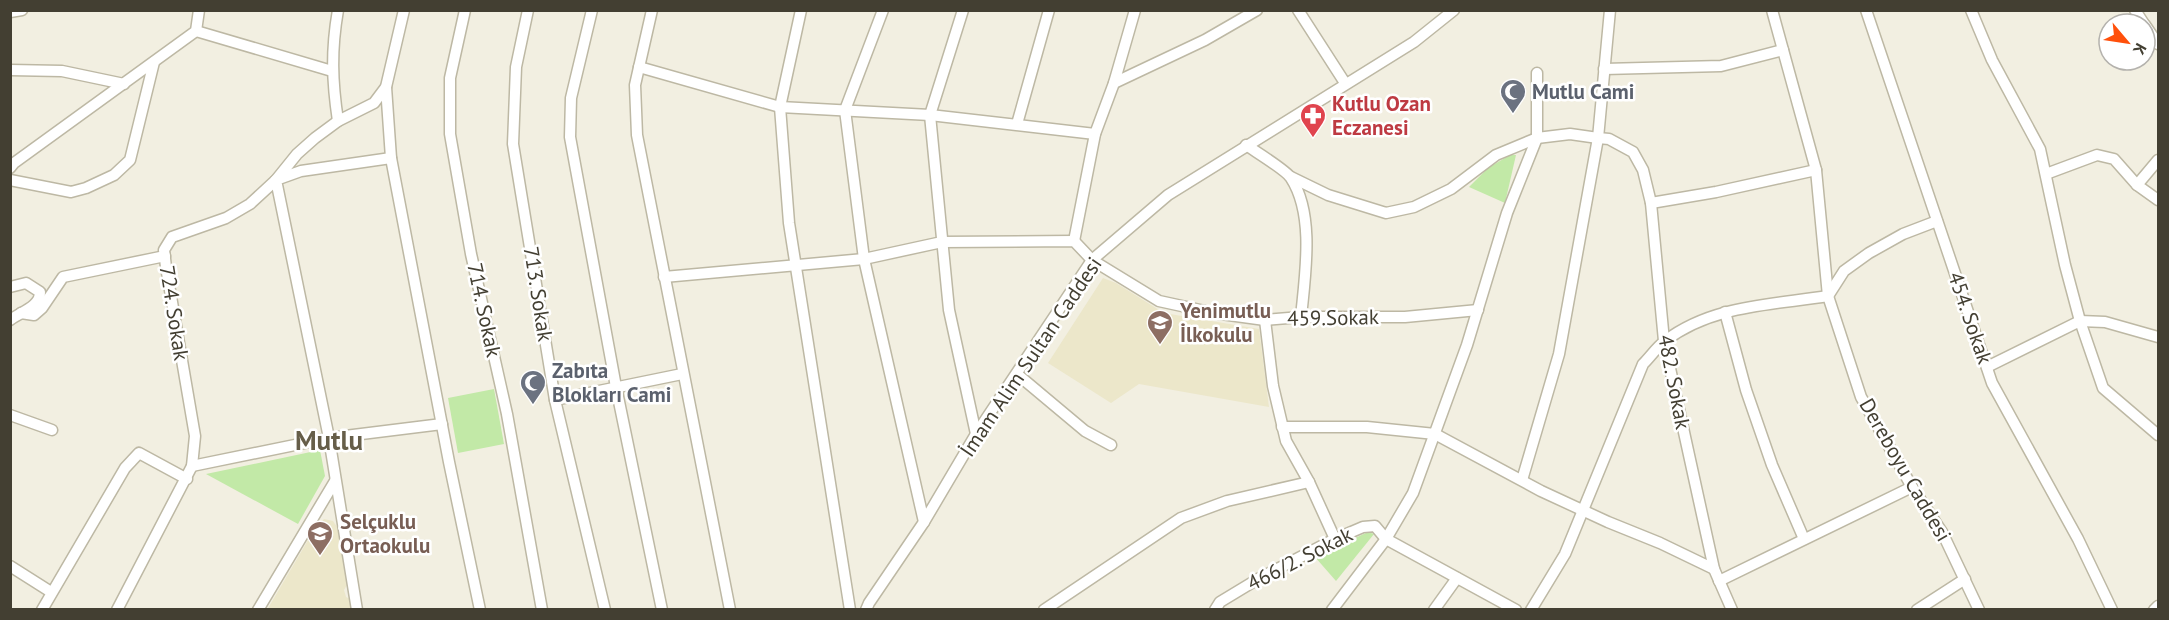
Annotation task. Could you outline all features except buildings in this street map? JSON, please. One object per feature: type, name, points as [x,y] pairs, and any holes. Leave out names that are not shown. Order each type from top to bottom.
[{"type":"street","points":[[10,12],[21,10]]},
{"type":"street","points":[[10,168],[196,31],[199,10]]},
{"type":"street","points":[[338,10],[334,32],[332,71],[338,120]]},
{"type":"street","points":[[404,10],[386,87],[391,158],[480,609]]},
{"type":"street","name":"714. Sokak","points":[[465,10],[450,78],[450,134],[471,254],[507,414],[542,609]]},
{"type":"street","name":"713. Sokak","points":[[528,10],[516,68],[513,144],[555,400],[605,609]]},
{"type":"street","points":[[592,10],[571,98],[570,137],[616,387],[662,609]]},
{"type":"street","points":[[652,10],[635,85],[637,135],[682,374],[730,609]]},
{"type":"street","points":[[801,10],[780,107],[789,223],[849,609]]},
{"type":"street","points":[[883,10],[845,110],[864,259],[924,522]]},
{"type":"street","points":[[963,10],[930,115],[949,310],[976,434]]},
{"type":"street","points":[[1017,124],[1049,10]]},
{"type":"street","points":[[664,278],[864,259],[942,242],[1074,241],[1095,134],[1114,83],[1135,10]]},
{"type":"street","points":[[1114,83],[1205,40],[1257,10]]},
{"type":"street","points":[[1298,10],[1346,83]]},
{"type":"street","name":"İmam Alim Sultan Caddesi","points":[[866,609],[924,522],[976,434],[1092,260],[1168,195],[1414,42],[1454,10]]},
{"type":"street","points":[[1522,480],[1558,354],[1599,138],[1610,10]]},
{"type":"street","name":"Dereboyu Caddesi","points":[[1772,10],[1816,170],[1828,296],[1861,397],[1912,487],[1942,532],[1979,609]]},
{"type":"street","name":"454. Sokak","points":[[1866,10],[1992,383],[2078,539],[2112,609]]},
{"type":"street","points":[[1971,10],[1992,60],[2040,149],[2065,265],[2080,321],[2103,388],[2158,435]]},
{"type":"street","points":[[196,31],[332,71]]},
{"type":"street","points":[[1604,69],[1721,66],[1783,50]]},
{"type":"street","points":[[10,180],[70,192],[87,188],[114,175],[130,160],[154,62]]},
{"type":"street","points":[[639,67],[780,107],[930,115],[1095,134]]},
{"type":"street","points":[[10,70],[62,71],[124,84]]},
{"type":"street","points":[[1332,609],[1386,539],[1413,493],[1467,345],[1508,213],[1537,138],[1538,73]]},
{"type":"street","name":"724. Sokak","points":[[117,609],[192,466],[195,436],[164,250],[172,237],[226,218],[250,204],[276,180],[297,154],[338,120],[374,103],[386,87]]},
{"type":"street","points":[[1246,145],[1291,177],[1329,195],[1386,213],[1414,207],[1442,194],[1496,156],[1537,138],[1570,134],[1599,138]]},
{"type":"street","name":"482. Sokak","points":[[1599,138],[1634,152],[1643,170],[1651,203],[1664,341],[1714,569],[1732,609]]},
{"type":"street","points":[[2046,174],[2097,156],[2114,159],[2137,185],[2158,200]]},
{"type":"street","points":[[357,609],[329,438],[276,180],[301,171],[391,158]]},
{"type":"street","points":[[2137,185],[2158,160]]},
{"type":"street","points":[[1651,203],[1716,192],[1816,170]]},
{"type":"street","points":[[1291,177],[1301,202],[1306,229],[1301,316]]},
{"type":"street","points":[[1531,609],[1565,554],[1643,364],[1664,341],[1698,321],[1725,312],[1828,296],[1844,271],[1869,253],[1903,234],[1937,221]]},
{"type":"street","name":"459.Sokak","points":[[1074,241],[1092,260],[1159,301],[1214,313],[1265,320],[1301,316],[1405,317],[1478,310]]},
{"type":"street","points":[[21,313],[34,315],[42,308],[63,278],[165,256]]},
{"type":"street","points":[[10,287],[26,283],[40,291],[41,297],[37,304],[10,320]]},
{"type":"street","points":[[1725,312],[1749,401],[1804,539]]},
{"type":"street","points":[[1265,320],[1273,386],[1286,441],[1309,482],[1335,539]]},
{"type":"street","points":[[1987,367],[2080,321],[2105,322],[2158,338]]},
{"type":"street","points":[[555,400],[682,374]]},
{"type":"street","points":[[1017,374],[1085,431],[1111,445]]},
{"type":"street","points":[[10,415],[52,430]]},
{"type":"street","points":[[192,466],[329,438],[442,424]]},
{"type":"street","points":[[1282,427],[1367,427],[1435,434],[1541,491],[1714,569]]},
{"type":"street","points":[[42,609],[125,468],[139,453],[187,479]]},
{"type":"street","points":[[258,609],[335,480]]},
{"type":"street","points":[[1044,609],[1181,518],[1227,501],[1309,482]]},
{"type":"street","points":[[1719,581],[1912,487]]},
{"type":"street","name":"466/2. Sokak","points":[[1215,609],[1220,602],[1258,579],[1335,539],[1364,527],[1375,526],[1386,539]]},
{"type":"street","points":[[1386,539],[1516,609]]},
{"type":"street","points":[[10,566],[51,592]]},
{"type":"street","points":[[1434,609],[1457,578]]},
{"type":"street","points":[[1917,609],[1965,579]]},
{"type":"street","points":[[2154,609],[2158,606]]},
{"type":"shaded area","name":"Yenimutlu İlkokulu","points":[[1103,278],[1116,283],[1164,313],[1259,329],[1269,407],[1139,384],[1111,403],[1048,363]]},
{"type":"shaded area","name":"Selçuklu Ortaokulu","points":[[324,519],[333,521],[337,527],[347,585],[344,590],[346,597],[350,599],[351,609],[267,610],[314,530]]},
{"type":"green space","points":[[1510,155],[1516,155],[1505,203],[1469,187],[1488,168]]},
{"type":"green space","points":[[494,389],[504,444],[458,453],[448,398]]},
{"type":"green space","points":[[320,450],[325,476],[298,524],[206,474]]},
{"type":"green space","points":[[1368,532],[1374,534],[1336,581],[1315,557]]},
{"type":"place","name":"Mutlu Cami","points":[[1513,115]]},
{"type":"place","name":"Kutlu Ozan Eczanesi","points":[[1313,139]]},
{"type":"place","name":"Yenimutlu İlkokulu","points":[[1160,346]]},
{"type":"place","name":"Zabıta Blokları Cami","points":[[533,406]]},
{"type":"place","name":"Selçuklu Ortaokulu","points":[[320,557]]},
{"type":"district","name":"Mutlu","points":[[329,441]]}]
